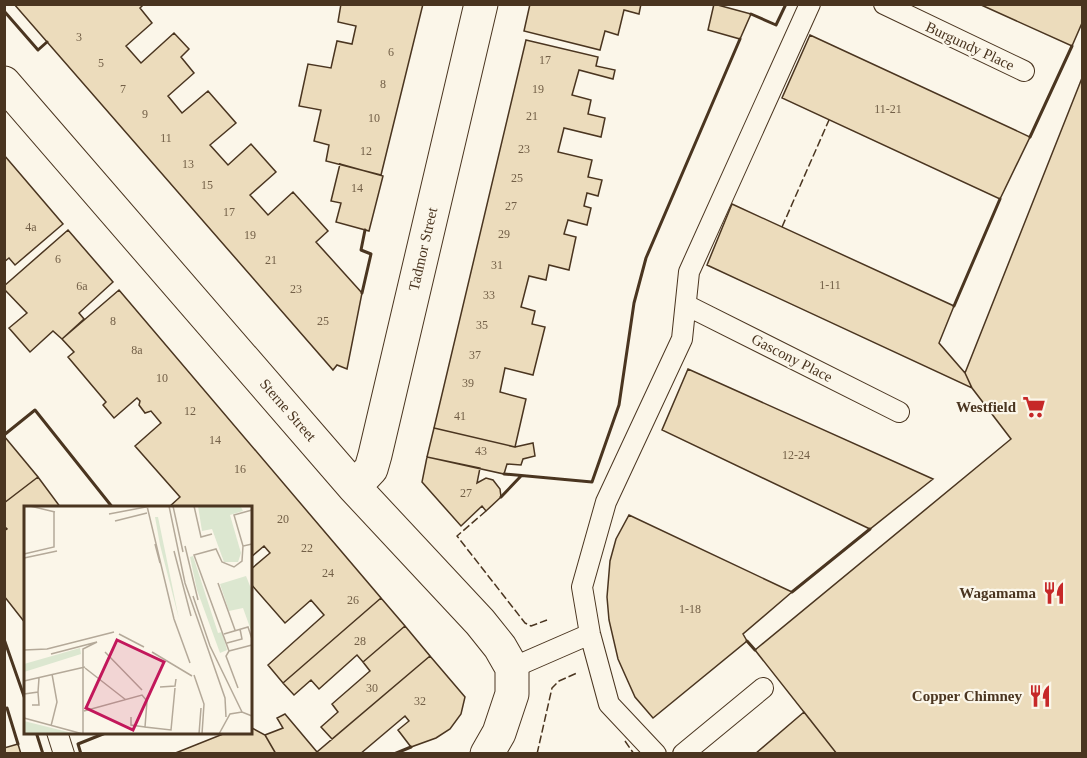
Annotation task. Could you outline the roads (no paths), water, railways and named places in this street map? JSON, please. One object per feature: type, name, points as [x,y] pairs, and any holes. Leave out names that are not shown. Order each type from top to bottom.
[{"type":"street","name":"Tadmor Street","points":[[354,486],[371,469],[375,455],[481,4]]},
{"type":"street","name":"Sterne Street","points":[[4,83],[354,486],[480,622],[500,647],[512,668]]},
{"type":"street","points":[[487,753],[499,733],[512,694],[512,668]]},
{"type":"lane","points":[[656,753],[609,705],[590,634],[582,587],[606,502],[682,339],[689,272],[810,4]]},
{"type":"lane","name":"Burgundy Place","points":[[884,4],[1024,71]]},
{"type":"lane","name":"Gascony Place","points":[[686,305],[898,412]]},
{"type":"lane","points":[[512,668],[590,634]]},
{"type":"lane","points":[[683,753],[764,688]]},
{"type":"lane","points":[[58,734],[64,753]]},
{"type":"place","name":"Westfield","points":[[1034,407]]},
{"type":"place","name":"Wagamama","points":[[1054,593]]},
{"type":"place","name":"Copper Chimney","points":[[1040,696]]}]
